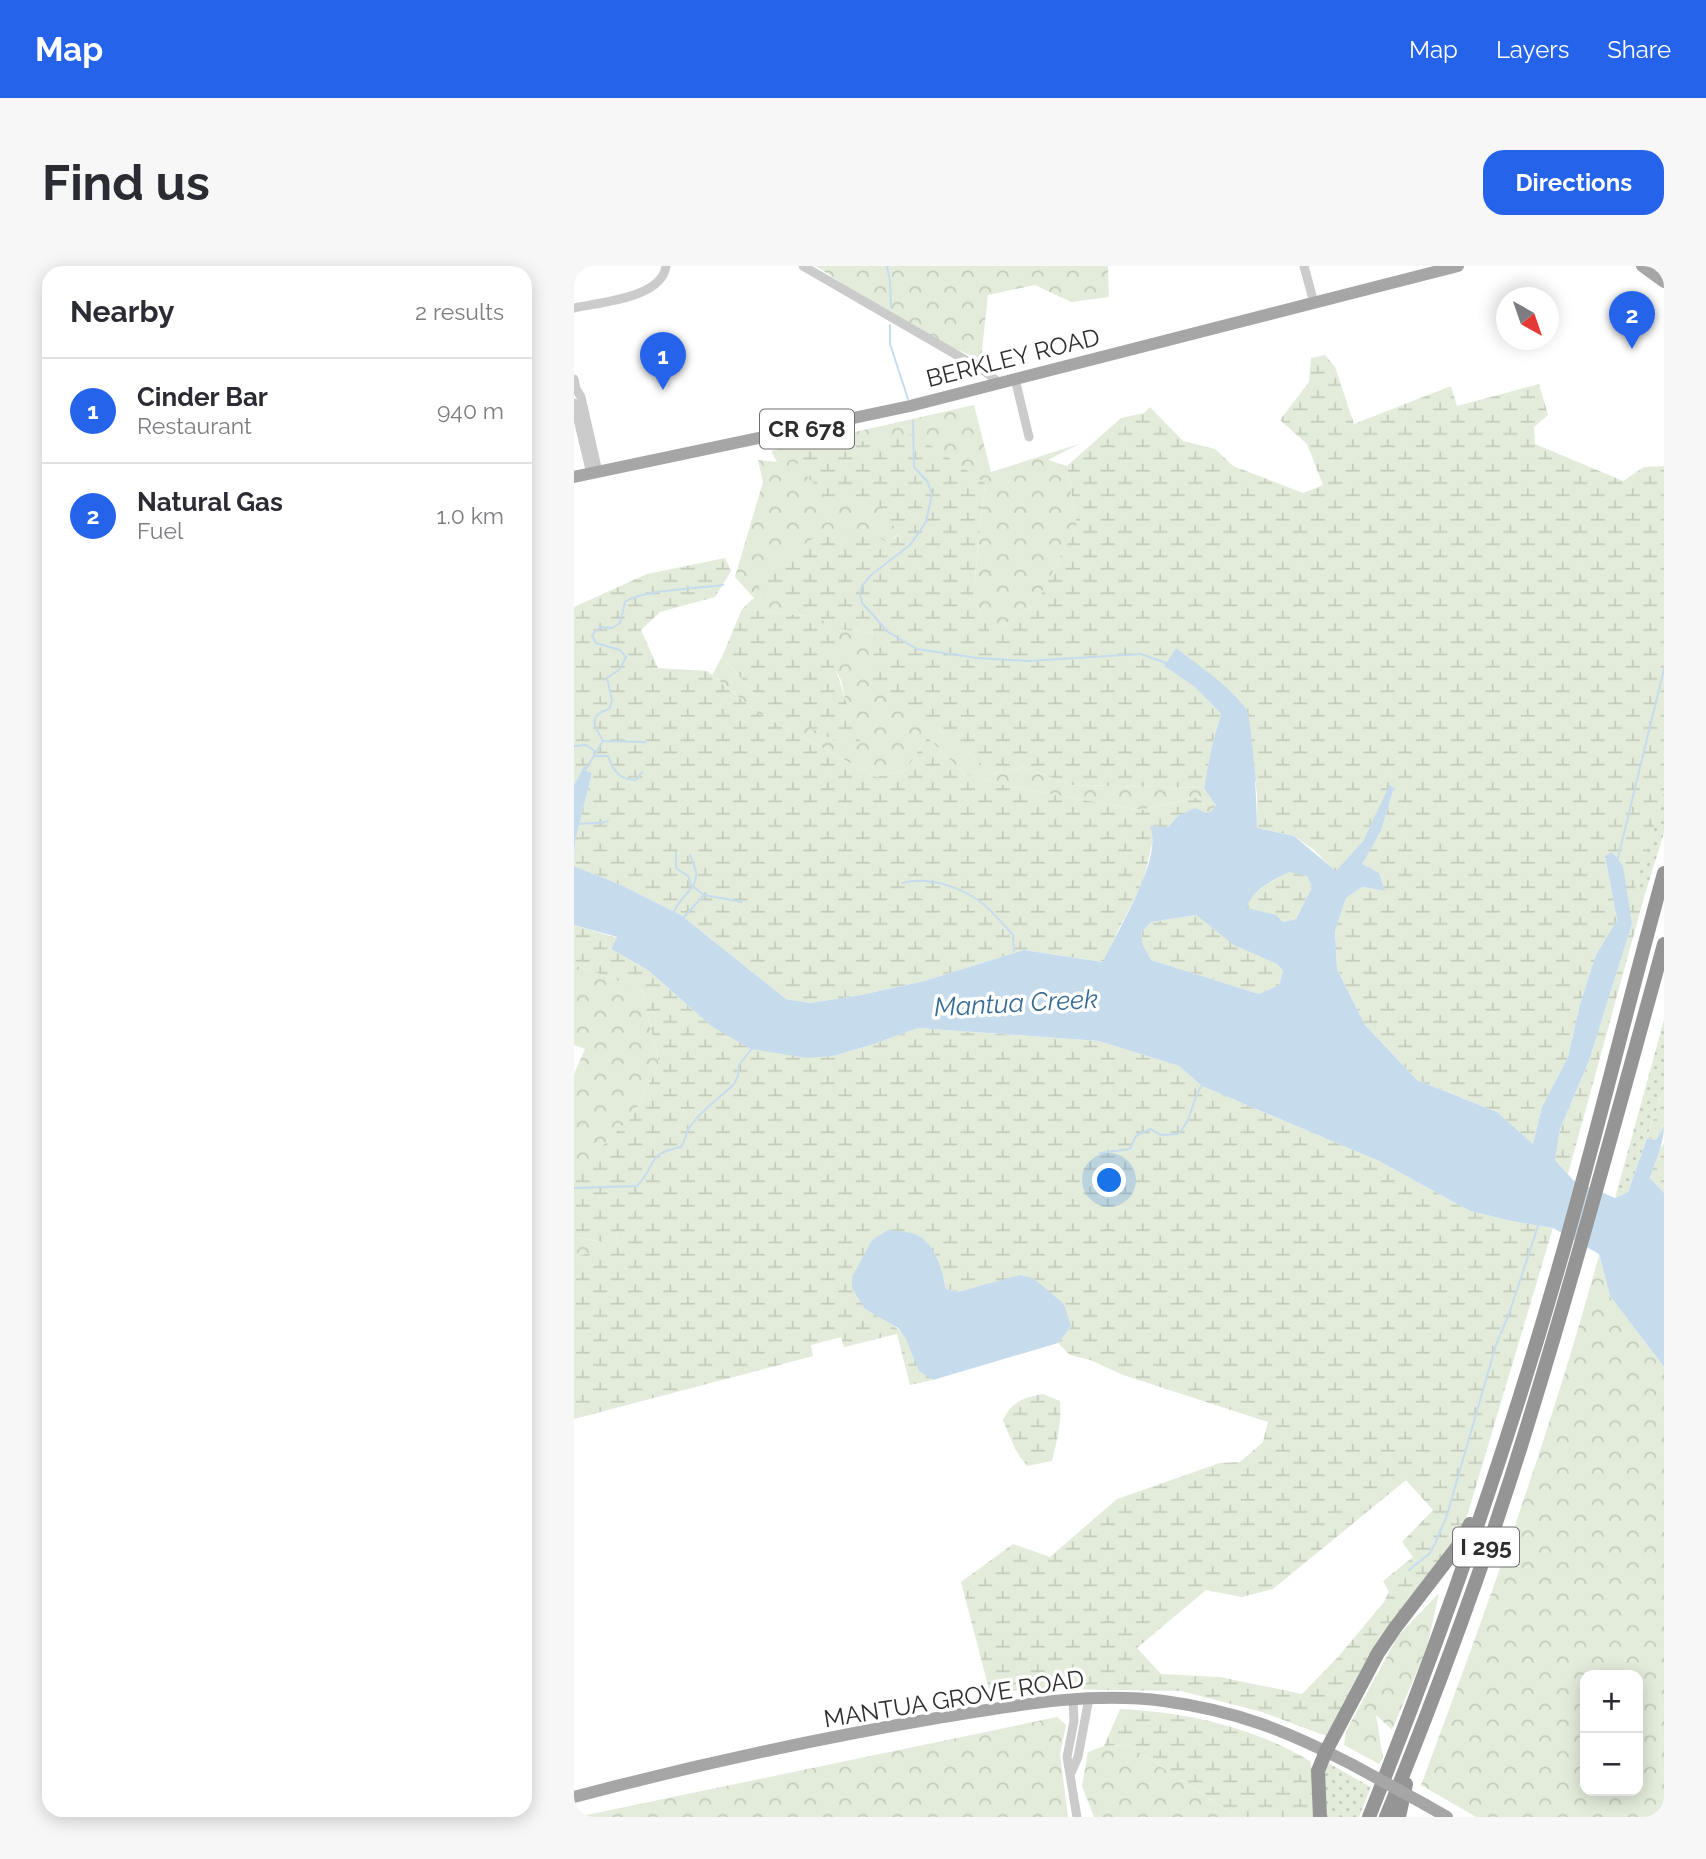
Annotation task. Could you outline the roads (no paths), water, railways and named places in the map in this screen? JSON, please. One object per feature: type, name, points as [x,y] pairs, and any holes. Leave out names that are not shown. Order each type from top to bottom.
[{"type":"highway","name":"I 295","points":[[1369,1817],[1471,1546],[1539,1333],[1590,1157],[1664,873]]},
{"type":"highway","name":"I 295","points":[[1386,1817],[1459,1626],[1515,1462],[1573,1273],[1664,944]]},
{"type":"highway","points":[[1320,1817],[1318,1771],[1326,1751],[1378,1653],[1461,1542],[1473,1517],[1523,1363],[1539,1333]]},
{"type":"highway","points":[[1399,1817],[1413,1746]]},
{"type":"main road","name":"BERKLEY ROAD","points":[[574,477],[910,406],[1458,266]]},
{"type":"main road","points":[[1642,266],[1664,282]]},
{"type":"main road","name":"MANTUA GROVE ROAD","points":[[574,1797],[641,1779],[870,1730],[990,1709],[1089,1698],[1161,1701],[1222,1711],[1284,1730],[1447,1817]]},
{"type":"street","points":[[574,308],[645,293],[659,284],[665,275],[666,266]]},
{"type":"street","points":[[803,266],[981,369],[1000,383]]},
{"type":"street","points":[[1304,266],[1314,303]]},
{"type":"street","points":[[574,379],[575,393],[581,397],[594,473]]},
{"type":"street","points":[[1015,379],[1030,437]]},
{"type":"street","points":[[574,403],[594,473]]},
{"type":"street","points":[[1070,1773],[1078,1757],[1089,1698]]},
{"type":"street","points":[[1073,1699],[1074,1721],[1067,1757],[1077,1817]]},
{"type":"water","name":"Mantua Creek","points":[[1176,648],[1239,700],[1246,709],[1251,730],[1257,828],[1294,836],[1336,871],[1363,841],[1390,784],[1394,788],[1381,831],[1362,864],[1379,873],[1385,891],[1362,887],[1346,898],[1335,931],[1337,969],[1365,1025],[1417,1080],[1497,1112],[1533,1144],[1542,1107],[1568,1057],[1580,1004],[1596,955],[1617,920],[1605,856],[1612,852],[1623,866],[1632,924],[1589,1061],[1560,1129],[1555,1160],[1573,1180],[1615,1198],[1628,1192],[1647,1138],[1656,1140],[1664,1126],[1661,1146],[1650,1178],[1664,1193],[1664,1367],[1610,1296],[1599,1254],[1553,1228],[1470,1211],[1379,1161],[1202,1086],[1179,1066],[1099,1041],[918,1028],[833,1056],[807,1058],[751,1049],[711,1026],[648,970],[611,949],[617,937],[574,925],[574,866],[621,885],[681,915],[786,999],[810,1003],[924,981],[1024,950],[1103,962],[1145,875],[1153,840],[1150,826],[1168,827],[1178,816],[1195,808],[1208,814],[1216,806],[1204,788],[1221,714],[1195,687],[1164,666]],"holes":[[[1290,872],[1307,876],[1312,887],[1296,919],[1283,922],[1276,915],[1247,908],[1258,890]],[[1196,915],[1234,945],[1277,964],[1283,971],[1279,985],[1259,994],[1151,960],[1143,945],[1141,933],[1151,922]]]},
{"type":"water","points":[[585,764],[585,770],[592,773],[575,842],[574,862],[574,785]]},
{"type":"water","points":[[888,1230],[910,1233],[924,1239],[937,1259],[946,1289],[958,1292],[1020,1275],[1033,1278],[1064,1304],[1071,1327],[1058,1343],[933,1380],[919,1371],[906,1339],[898,1328],[865,1309],[852,1288],[852,1277],[872,1240]]},
{"type":"waterway","points":[[887,266],[891,308]]},
{"type":"waterway","points":[[890,325],[890,344],[908,399]]},
{"type":"waterway","points":[[913,421],[914,467],[927,481],[932,494],[926,522],[910,545],[871,575],[860,593],[862,603],[888,632],[917,649],[977,658],[1027,661],[1141,654],[1166,663]]},
{"type":"waterway","points":[[603,741],[595,719],[610,708],[612,700],[607,678],[620,669],[626,657],[620,650],[596,643],[592,635],[600,627],[612,628],[620,623],[625,602],[633,598],[657,592],[723,585]]},
{"type":"waterway","points":[[1617,862],[1664,669]]},
{"type":"waterway","points":[[584,772],[603,741]]},
{"type":"waterway","points":[[604,741],[645,742]]},
{"type":"waterway","points":[[574,746],[586,745],[595,751]]},
{"type":"waterway","points":[[594,756],[608,756],[614,769],[630,780],[636,780],[642,772]]},
{"type":"waterway","points":[[1253,765],[1255,780]]},
{"type":"waterway","points":[[579,824],[608,821]]},
{"type":"waterway","points":[[676,852],[676,868],[688,876],[691,885]]},
{"type":"waterway","points":[[674,912],[696,878],[690,855]]},
{"type":"waterway","points":[[903,883],[923,881],[944,884],[974,897],[1013,935],[1014,951]]},
{"type":"waterway","points":[[692,886],[704,895],[742,902]]},
{"type":"waterway","points":[[684,917],[704,895]]},
{"type":"waterway","points":[[574,1188],[637,1186],[653,1161],[662,1153],[681,1147],[694,1121],[734,1084],[739,1065],[753,1047]]},
{"type":"waterway","points":[[1100,1153],[1130,1149],[1136,1136],[1150,1129],[1161,1135],[1178,1134],[1187,1123],[1202,1085]]},
{"type":"waterway","points":[[1409,1570],[1429,1554],[1447,1515],[1496,1345],[1539,1223]]},
{"type":"place","name":"Natural Gas","points":[[1632,349]]},
{"type":"place","name":"Cinder Bar","points":[[663,390]]}]
